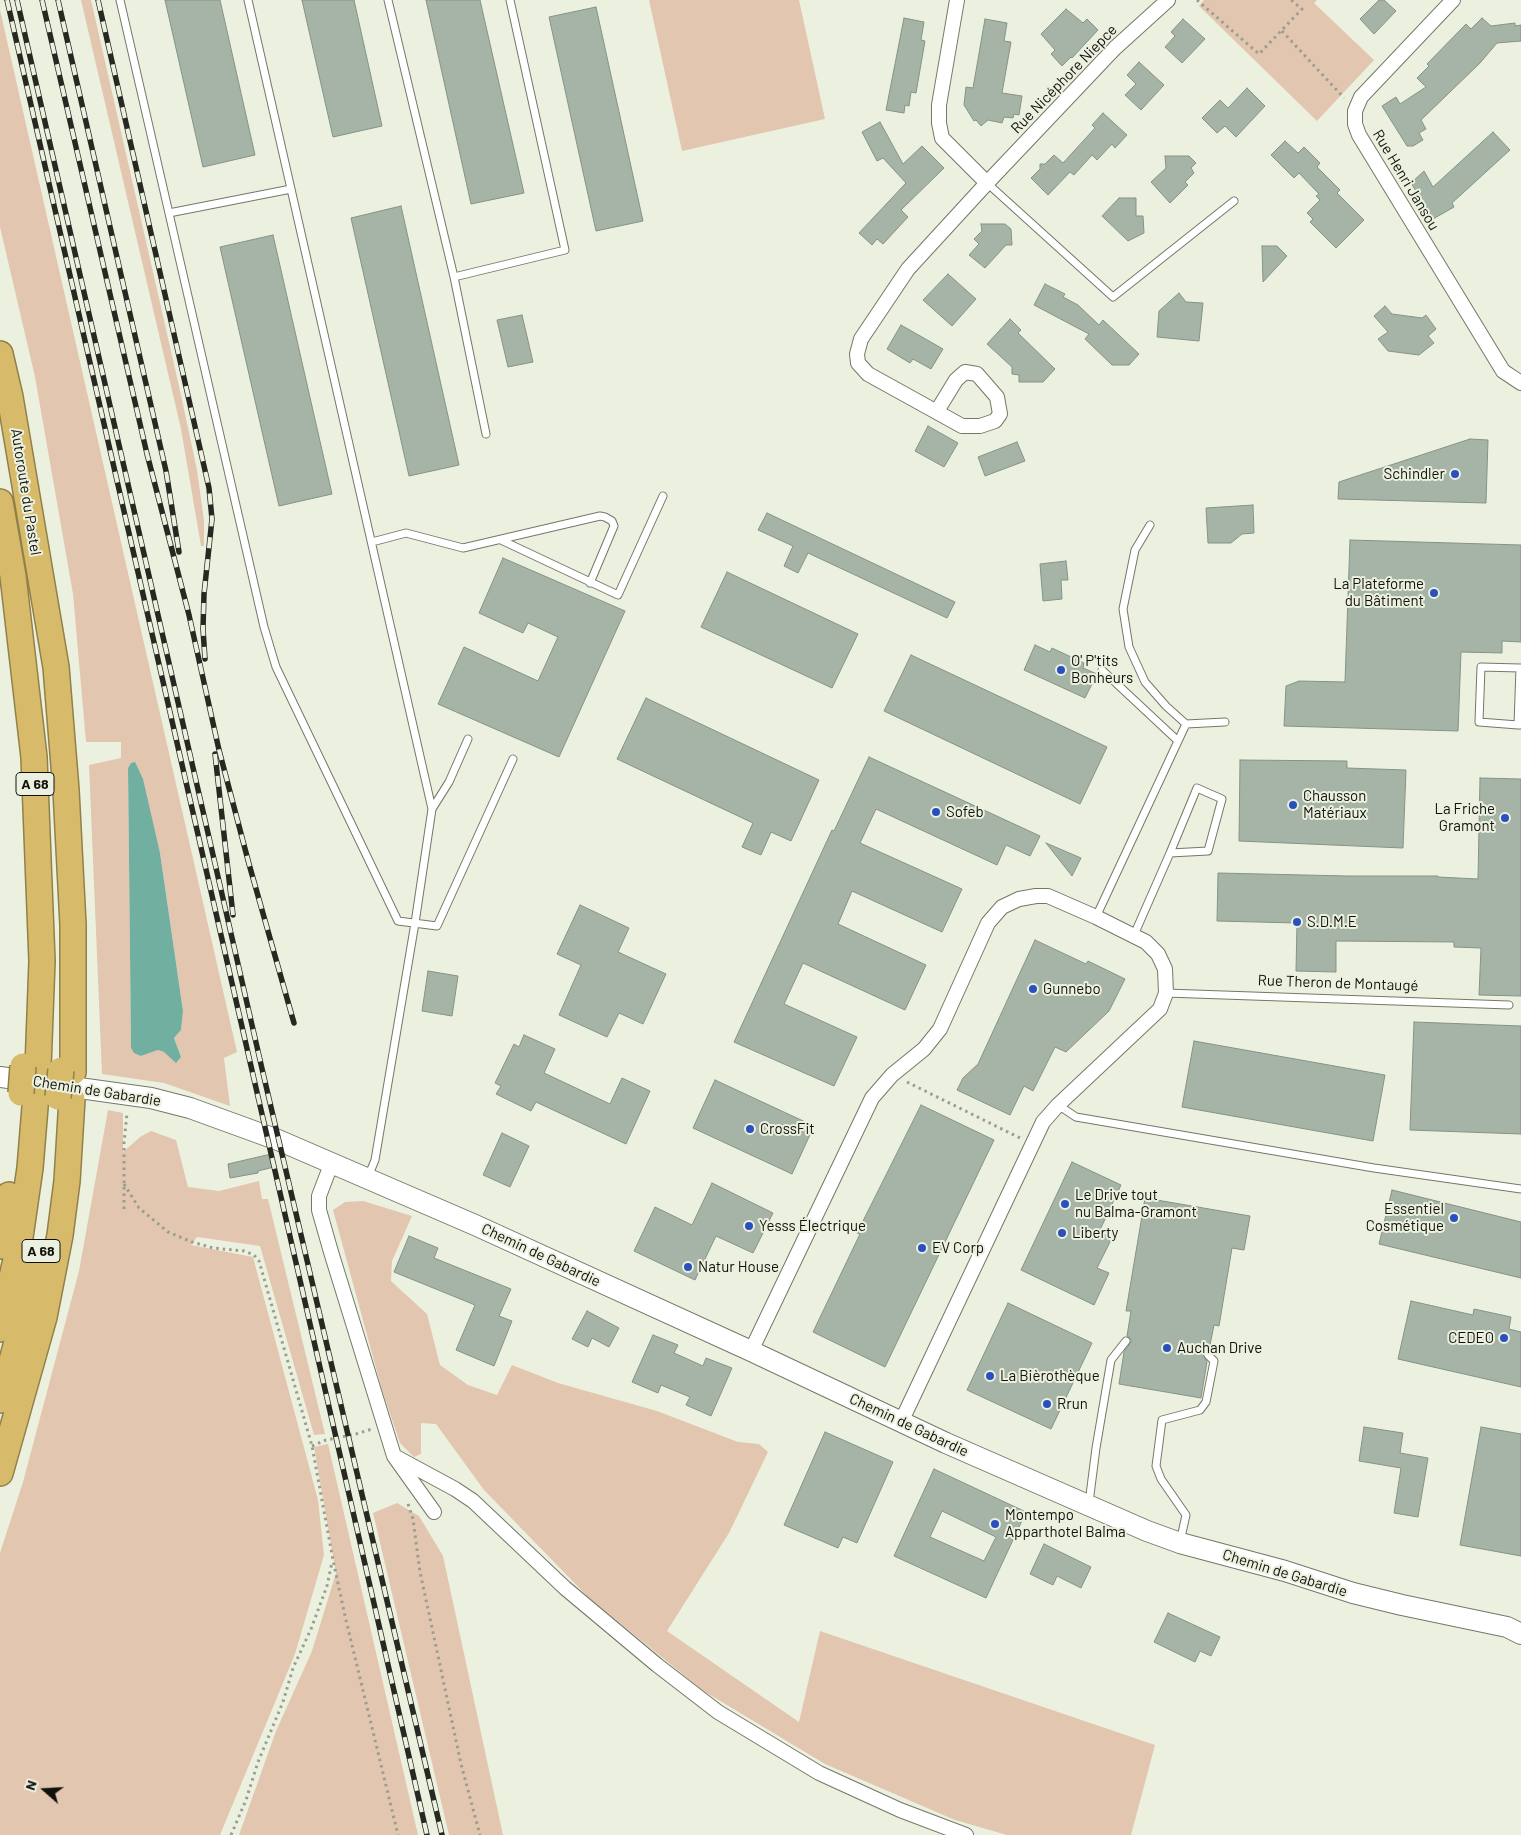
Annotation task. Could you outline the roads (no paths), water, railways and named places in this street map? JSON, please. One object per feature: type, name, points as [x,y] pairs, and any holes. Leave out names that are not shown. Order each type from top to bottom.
[{"type":"highway","name":"Autoroute du Pastel","points":[[0,354],[10,397],[39,572],[58,830],[60,914],[49,1069]]},
{"type":"highway","name":"A 68","points":[[0,502],[13,576],[34,757],[42,961],[49,1069],[47,1096],[52,1172],[37,1271],[0,1400]]},
{"type":"highway","points":[[0,569],[20,730],[26,895],[25,986],[49,1069]]},
{"type":"highway","name":"A 68","points":[[0,1329],[18,1251],[30,1168],[47,1096],[49,1069]]},
{"type":"highway","points":[[0,1246],[8,1209],[47,1096]]},
{"type":"highway","points":[[0,1473],[40,1333],[57,1252],[67,1181],[47,1096]]},
{"type":"street","points":[[957,0],[939,105],[939,123],[942,138],[987,183]]},
{"type":"street","name":"Rue Nicéphore Niepce","points":[[937,411],[868,374],[858,363],[857,354],[861,340],[908,269],[1115,48],[1168,0]]},
{"type":"street","name":"Rue Henri Jansou","points":[[1453,0],[1361,97],[1355,111],[1355,124],[1359,135],[1503,371],[1521,384]]},
{"type":"street","points":[[965,372],[977,374],[997,396],[1000,414],[995,421],[980,426],[962,426],[937,411],[956,380],[965,372]]},
{"type":"street","points":[[751,1351],[872,1098],[892,1075],[924,1049],[940,1030],[988,923],[1002,907],[1019,899],[1036,896],[1048,896],[1096,917],[1146,942],[1158,954],[1165,969],[1166,993],[1160,1009],[1058,1105],[1043,1122],[901,1422]]},
{"type":"street","name":"Chemin de Gabardie","points":[[0,1077],[130,1094],[172,1103],[218,1118],[332,1162],[492,1233],[751,1351],[901,1422],[1146,1531],[1180,1543],[1285,1571],[1361,1595],[1516,1628]]},
{"type":"street","points":[[332,1162],[319,1196],[320,1210],[331,1252],[394,1456],[434,1512]]},
{"type":"street","points":[[394,1456],[455,1489],[472,1501],[565,1588],[657,1665],[718,1712],[819,1773],[900,1810],[966,1835]]},
{"type":"lane","points":[[120,0],[264,627],[276,668],[398,921],[437,926],[513,759]]},
{"type":"lane","points":[[248,0],[432,808],[415,923],[375,1160],[368,1178]]},
{"type":"lane","points":[[388,0],[454,277],[486,434]]},
{"type":"lane","points":[[454,277],[565,250],[510,0]]},
{"type":"lane","points":[[987,183],[1113,297],[1234,201]]},
{"type":"lane","points":[[169,213],[291,189]]},
{"type":"lane","points":[[500,540],[618,595],[663,496]]},
{"type":"lane","points":[[372,542],[406,534],[463,548],[600,516],[612,521],[614,526],[590,583]]},
{"type":"lane","points":[[1150,525],[1135,550],[1123,609],[1129,646],[1145,682],[1166,706],[1186,724],[1225,722]]},
{"type":"lane","points":[[1481,667],[1520,668],[1520,725],[1479,722],[1481,667]]},
{"type":"lane","points":[[1102,670],[1178,741]]},
{"type":"lane","points":[[1096,917],[1186,724]]},
{"type":"lane","points":[[432,808],[450,782],[468,739]]},
{"type":"lane","points":[[1134,935],[1197,788],[1222,799],[1208,851],[1170,853]]},
{"type":"lane","name":"Rue Theron de Montaugé","points":[[1166,993],[1509,1005]]},
{"type":"lane","points":[[1058,1105],[1076,1117],[1374,1168],[1521,1189]]},
{"type":"lane","points":[[1086,1505],[1090,1495],[1111,1360],[1126,1341]]},
{"type":"lane","points":[[1180,1543],[1186,1515],[1161,1479],[1156,1466],[1162,1420],[1200,1410],[1206,1402],[1214,1361],[1208,1356]]},
{"type":"water","points":[[135,762],[143,779],[160,853],[183,1011],[181,1030],[174,1038],[181,1057],[176,1063],[164,1052],[158,1050],[141,1056],[134,1053],[131,1048],[128,768],[131,763]]},
{"type":"railway","points":[[7,0],[427,1835]]},
{"type":"railway","points":[[17,0],[263,1073],[442,1835]]},
{"type":"railway","points":[[42,0],[147,454],[189,615],[219,750],[294,1023]]},
{"type":"railway","points":[[58,0],[166,471],[179,552]]},
{"type":"railway","points":[[98,0],[209,488],[212,519],[204,594],[203,629],[205,659]]},
{"type":"railway","points":[[215,754],[233,915]]},
{"type":"place","name":"Schindler","points":[[1455,474]]},
{"type":"place","name":"La Plateforme du Bâtiment","points":[[1434,593]]},
{"type":"place","name":"O' P'tits Bonheurs","points":[[1061,670]]},
{"type":"place","name":"Chausson Matériaux","points":[[1293,805]]},
{"type":"place","name":"Sofeb","points":[[936,812]]},
{"type":"place","name":"La Friche Gramont","points":[[1505,818]]},
{"type":"place","name":"S.D.M.E","points":[[1297,922]]},
{"type":"place","name":"Gunnebo","points":[[1033,989]]},
{"type":"place","name":"CrossFit","points":[[750,1129]]},
{"type":"place","name":"Le Drive tout nu Balma-Gramont","points":[[1065,1204]]},
{"type":"place","name":"Essentiel Cosmétique","points":[[1454,1218]]},
{"type":"place","name":"Yesss Électrique","points":[[749,1226]]},
{"type":"place","name":"Liberty","points":[[1062,1233]]},
{"type":"place","name":"EV Corp","points":[[922,1248]]},
{"type":"place","name":"Natur House","points":[[688,1267]]},
{"type":"place","name":"CEDEO","points":[[1504,1338]]},
{"type":"place","name":"Auchan Drive","points":[[1167,1348]]},
{"type":"place","name":"La Bièrothèque","points":[[990,1376]]},
{"type":"place","name":"Rrun","points":[[1047,1404]]},
{"type":"place","name":"Montempo Apparthotel Balma","points":[[995,1524]]}]
